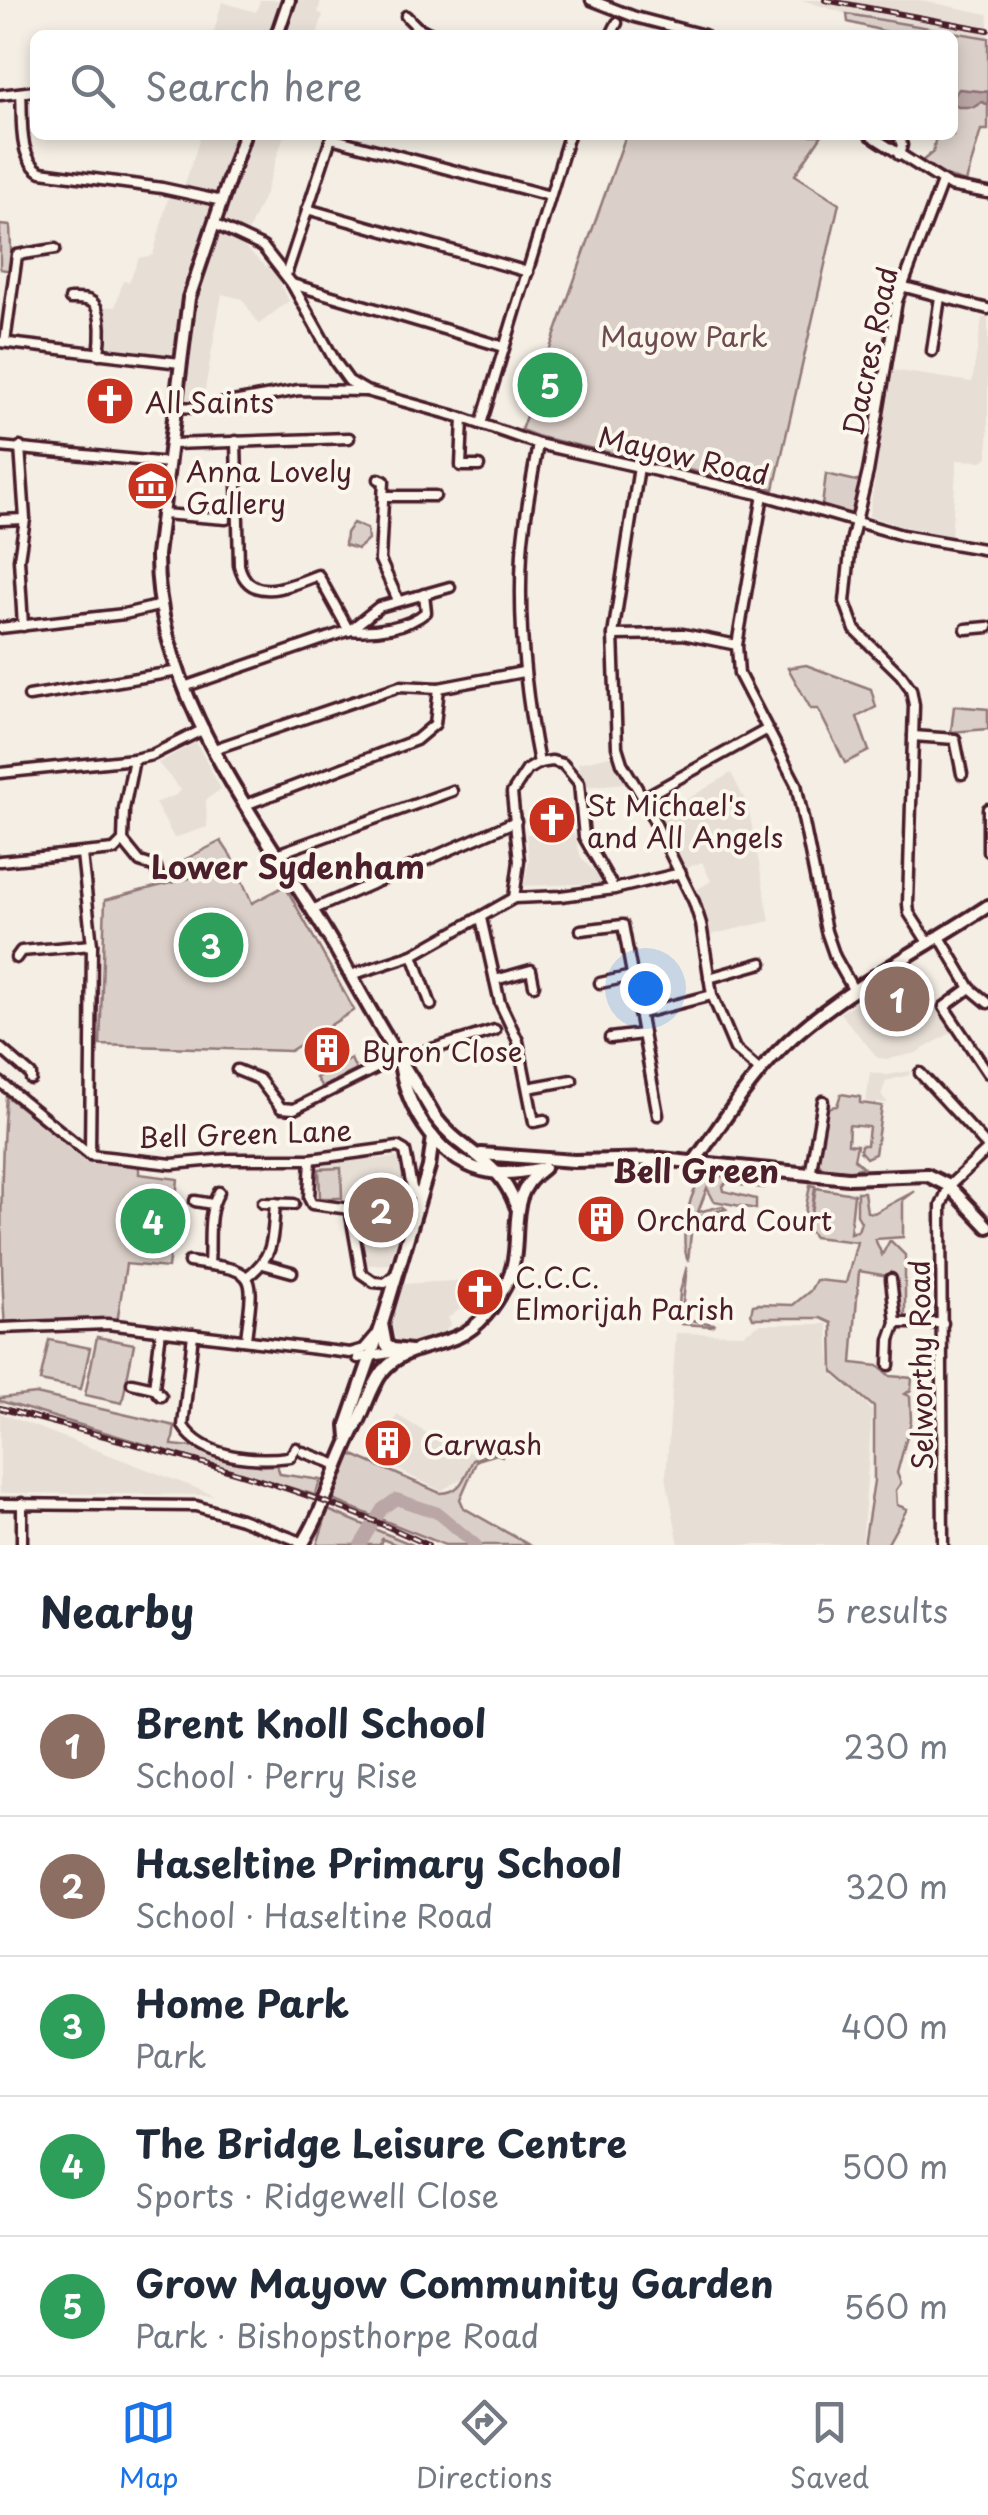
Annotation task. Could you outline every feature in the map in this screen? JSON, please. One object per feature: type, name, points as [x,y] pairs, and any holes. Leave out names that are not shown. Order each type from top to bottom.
[{"type":"main road","points":[[279,30],[289,0]]},
{"type":"main road","points":[[242,140],[189,298],[180,363],[157,565],[178,672],[245,805],[435,1116],[457,1140],[481,1154],[498,1173],[516,1206],[518,1244],[514,1263],[492,1306],[464,1334],[412,1351],[383,1372],[348,1438],[304,1544]]},
{"type":"main road","points":[[693,1162],[761,1072],[794,1036],[854,991],[988,906]]},
{"type":"main road","points":[[399,1059],[403,1083],[416,1113],[432,1137],[467,1164],[498,1173],[574,1161]]},
{"type":"main road","points":[[348,1438],[347,1425],[362,1376],[359,1356],[382,1324],[429,1167],[432,1137]]},
{"type":"main road","points":[[429,1167],[457,1140]]},
{"type":"main road","points":[[481,1154],[574,1161],[625,1158],[693,1162],[810,1175],[928,1175],[949,1186],[988,1227]]},
{"type":"main road","points":[[516,1206],[531,1178],[544,1168]]},
{"type":"main road","points":[[382,1324],[386,1345],[412,1351]]},
{"type":"street","points":[[591,0],[685,30]]},
{"type":"street","points":[[406,16],[419,30]]},
{"type":"street","points":[[613,30],[616,23]]},
{"type":"street","points":[[661,30],[662,24]]},
{"type":"street","points":[[0,96],[30,92]]},
{"type":"street","points":[[21,93],[25,152],[30,166],[41,172],[162,188],[222,201]]},
{"type":"street","points":[[286,275],[331,140]]},
{"type":"street","points":[[347,140],[550,196]]},
{"type":"street","points":[[481,424],[567,140]]},
{"type":"street","points":[[877,140],[942,182],[988,193]]},
{"type":"street","points":[[899,155],[900,140]]},
{"type":"street","name":"Dacres Road","points":[[929,944],[909,914],[908,904],[911,689],[854,630],[844,602],[851,542],[902,286],[942,182]]},
{"type":"street","points":[[307,209],[528,272]]},
{"type":"street","points":[[214,224],[263,247],[292,284],[336,362],[350,381],[366,391]]},
{"type":"street","points":[[56,249],[16,255],[2,342],[180,363]]},
{"type":"street","points":[[292,284],[504,346]]},
{"type":"street","points":[[902,286],[988,309]]},
{"type":"street","points":[[932,350],[940,297]]},
{"type":"street","points":[[70,298],[90,300],[97,306],[99,354]]},
{"type":"street","name":"Mayow Road","points":[[176,408],[200,408],[299,390],[366,391],[538,444],[763,496],[902,535],[988,550]]},
{"type":"street","points":[[463,418],[461,466],[479,466]]},
{"type":"street","points":[[172,444],[348,438]]},
{"type":"street","points":[[236,441],[242,576],[252,586],[277,590],[318,575],[349,630]]},
{"type":"street","points":[[538,444],[522,550],[523,672],[539,763]]},
{"type":"street","points":[[0,446],[170,463]]},
{"type":"street","points":[[20,447],[25,519],[18,559],[24,626]]},
{"type":"street","points":[[639,467],[613,634],[617,748],[668,854],[682,873],[701,924],[712,996],[735,1049],[761,1072]]},
{"type":"street","points":[[379,480],[384,481],[380,560],[398,600]]},
{"type":"street","points":[[384,496],[435,496]]},
{"type":"street","points":[[763,496],[737,645],[739,674],[796,784],[826,931],[854,991]]},
{"type":"street","points":[[162,514],[226,519]]},
{"type":"street","points":[[0,520],[25,519]]},
{"type":"street","points":[[184,687],[349,630],[380,607],[398,600],[450,587]]},
{"type":"street","points":[[349,630],[366,632],[416,621],[426,612],[424,594]]},
{"type":"street","points":[[0,628],[124,614],[162,604]]},
{"type":"street","points":[[966,629],[988,627]]},
{"type":"street","points":[[613,634],[683,634],[737,645]]},
{"type":"street","points":[[30,696],[178,672]]},
{"type":"street","points":[[214,749],[400,686],[439,688],[523,672]]},
{"type":"street","points":[[245,805],[416,740],[436,724],[439,688]]},
{"type":"street","points":[[0,773],[152,756],[204,729]]},
{"type":"street","points":[[643,798],[766,730]]},
{"type":"street","points":[[913,736],[955,739],[962,774]]},
{"type":"street","points":[[134,759],[124,810],[123,841],[143,864],[156,867],[158,875]]},
{"type":"street","points":[[514,898],[519,861],[512,793],[519,778],[539,763],[564,764],[572,772],[578,783],[584,837],[614,889]]},
{"type":"street","points":[[274,855],[452,792]]},
{"type":"street","points":[[988,809],[988,851]]},
{"type":"street","points":[[312,910],[516,821]]},
{"type":"street","points":[[0,860],[114,850],[123,841]]},
{"type":"street","points":[[82,854],[92,945],[90,1155]]},
{"type":"street","points":[[351,975],[413,955],[514,898],[614,889],[682,873]]},
{"type":"street","points":[[481,918],[500,1003],[518,1041],[534,1122],[544,1120]]},
{"type":"street","points":[[582,930],[623,924],[658,1115]]},
{"type":"street","points":[[940,937],[970,988],[988,1003]]},
{"type":"street","points":[[16,958],[20,951],[92,945]]},
{"type":"street","points":[[413,955],[431,1006]]},
{"type":"street","points":[[529,958],[534,985]]},
{"type":"street","points":[[709,978],[762,963]]},
{"type":"street","points":[[495,980],[531,970]]},
{"type":"street","points":[[600,984],[632,976]]},
{"type":"street","points":[[970,988],[944,1007],[988,1073]]},
{"type":"street","points":[[639,1014],[712,996]]},
{"type":"street","points":[[237,1070],[259,1078],[275,1104],[286,1110],[399,1059],[495,1030]]},
{"type":"street","points":[[610,1038],[642,1034]]},
{"type":"street","points":[[0,1048],[32,1075],[31,1079]]},
{"type":"street","points":[[920,1073],[988,1148],[949,1186]]},
{"type":"street","points":[[528,1088],[572,1080]]},
{"type":"street","points":[[0,1082],[90,1155]]},
{"type":"street","points":[[810,1175],[823,1101]]},
{"type":"street","name":"Bell Green Lane","points":[[90,1155],[172,1164],[227,1159],[311,1159],[403,1148],[412,1188],[419,1200]]},
{"type":"street","points":[[311,1159],[309,1198],[318,1206],[350,1209],[361,1273],[374,1282],[384,1283],[395,1275]]},
{"type":"street","name":"Selworthy Road","points":[[943,1545],[941,1206],[949,1186]]},
{"type":"street","points":[[209,1264],[212,1204],[219,1192]]},
{"type":"street","points":[[196,1201],[212,1204]]},
{"type":"street","points":[[263,1203],[294,1204]]},
{"type":"street","points":[[248,1276],[270,1254],[275,1204]]},
{"type":"street","points":[[189,1262],[238,1268],[248,1276],[252,1289],[246,1340]]},
{"type":"street","points":[[263,1264],[292,1272]]},
{"type":"street","points":[[889,1365],[890,1340],[896,1323],[891,1279]]},
{"type":"street","points":[[896,1323],[943,1324]]},
{"type":"street","points":[[0,1328],[107,1324],[359,1356],[412,1351]]},
{"type":"street","points":[[154,1388],[161,1330]]},
{"type":"street","points":[[193,1334],[183,1426],[188,1435],[202,1446],[247,1457],[290,1457],[300,1450],[338,1465]]},
{"type":"street","points":[[359,1356],[375,1336]]},
{"type":"street","points":[[132,1383],[154,1388],[161,1396]]},
{"type":"street","points":[[0,1504],[196,1506],[304,1544]]},
{"type":"street","points":[[22,1504],[22,1545]]},
{"type":"shaded area","points":[[260,0],[321,0],[318,12],[323,15],[318,30],[214,30],[222,2],[256,12]]},
{"type":"shaded area","points":[[802,0],[919,0],[988,14],[988,38],[958,30],[847,14]]},
{"type":"shaded area","points":[[958,90],[988,92],[988,105],[982,102],[974,107],[958,107]]},
{"type":"shaded area","points":[[199,140],[282,140],[266,191],[242,245],[277,276],[289,301],[259,324],[242,299],[222,294],[202,406],[178,405],[182,361],[106,352],[100,306],[115,307],[123,281],[129,282],[139,258],[153,255],[169,195],[180,198]]},
{"type":"shaded area","points":[[982,318],[988,318],[988,457],[982,461],[957,460],[951,536],[869,516],[892,370],[972,382]]},
{"type":"shaded area","points":[[196,742],[221,789],[206,800],[207,827],[174,838],[155,803],[181,790],[158,763]]},
{"type":"shaded area","points":[[615,755],[625,783],[583,787],[578,763]]},
{"type":"shaded area","points":[[731,773],[748,806],[770,921],[706,936],[693,892],[711,881],[702,862],[682,870],[659,816]]},
{"type":"shaded area","points":[[526,834],[574,834],[581,857],[604,883],[524,886],[529,859]]},
{"type":"shaded area","points":[[912,964],[956,1030],[916,1053],[878,1058],[840,1013]]},
{"type":"shaded area","points":[[910,1071],[909,1075],[886,1081],[881,1095],[888,1103],[866,1103],[870,1072],[887,1075]]},
{"type":"shaded area","points":[[400,1158],[407,1196],[390,1264],[365,1265],[357,1198],[317,1199],[318,1167],[360,1159]]},
{"type":"shaded area","points":[[470,1280],[477,1295],[448,1318],[451,1323],[442,1335],[397,1345],[392,1325],[402,1284]]},
{"type":"shaded area","points":[[760,1324],[828,1324],[831,1373],[872,1412],[862,1545],[679,1545],[666,1477],[676,1333],[743,1334]]},
{"type":"shaded area","points":[[0,1413],[214,1495],[0,1493]]},
{"type":"shaded area","points":[[397,1415],[433,1437],[479,1456],[466,1476],[441,1491],[374,1458]]},
{"type":"green space","points":[[847,14],[941,30],[879,30],[848,22]]},
{"type":"green space","points":[[958,33],[988,38],[988,130],[981,130],[966,182],[921,162],[933,152],[935,140],[958,140]]},
{"type":"green space","name":"Mayow Park","points":[[624,140],[819,140],[795,175],[839,203],[774,489],[521,430]]},
{"type":"green space","points":[[0,225],[10,226],[12,271],[0,269]]},
{"type":"green space","points":[[826,474],[861,482],[853,516],[822,506]]},
{"type":"green space","points":[[353,523],[367,529],[368,540],[358,549],[345,545],[346,533]]},
{"type":"green space","points":[[806,665],[871,689],[876,707],[857,717],[869,751],[845,763],[818,709],[811,709],[788,668]]},
{"type":"green space","points":[[954,706],[988,709],[988,729],[951,732]]},
{"type":"green space","points":[[221,841],[252,903],[285,886],[354,1010],[290,1051],[100,1045],[105,900],[190,878],[184,860]]},
{"type":"green space","points":[[351,1059],[356,1070],[322,1087],[316,1078]]},
{"type":"green space","points":[[841,1094],[860,1097],[860,1103],[882,1106],[875,1154],[866,1158],[860,1151],[861,1145],[867,1145],[869,1127],[849,1125],[848,1144],[857,1145],[854,1159],[863,1167],[850,1171],[823,1168],[816,1160],[825,1108],[837,1106]]},
{"type":"green space","points":[[6,1096],[87,1159],[139,1166],[139,1174],[178,1179],[168,1268],[126,1264],[116,1329],[5,1328],[1,1212]]},
{"type":"green space","points":[[341,1168],[342,1198],[320,1198],[319,1169]]},
{"type":"green space","points":[[712,1176],[768,1179],[769,1185],[723,1186],[724,1191],[756,1199],[756,1209],[714,1201],[707,1188],[698,1212],[722,1206],[726,1209],[703,1215],[691,1233],[688,1261],[685,1232],[691,1199],[699,1182]]},
{"type":"green space","points":[[810,1185],[815,1186],[810,1225],[816,1188],[854,1194],[850,1233],[858,1231],[861,1222],[857,1215],[857,1192],[864,1192],[867,1212],[874,1213],[915,1191],[903,1200],[903,1237],[875,1239],[882,1255],[890,1240],[905,1255],[905,1316],[902,1318],[895,1305],[894,1277],[859,1271],[852,1363],[878,1366],[890,1376],[912,1378],[911,1390],[905,1394],[910,1396],[911,1421],[897,1473],[901,1483],[896,1490],[897,1505],[907,1509],[887,1545],[864,1545],[874,1481],[874,1407],[833,1372],[832,1323],[821,1318],[753,1318],[751,1313],[753,1305],[758,1304],[793,1305],[810,1291],[816,1280],[846,1283],[857,1242],[814,1237],[809,1231],[805,1219]]},
{"type":"green space","points":[[687,1266],[683,1303],[689,1304],[691,1320],[712,1326],[682,1324],[678,1319]]},
{"type":"green space","points":[[97,1337],[134,1344],[122,1403],[85,1395]]},
{"type":"green space","points":[[49,1340],[90,1348],[81,1389],[40,1381]]},
{"type":"green space","points":[[36,1394],[175,1426],[172,1445],[261,1466],[277,1465],[280,1474],[321,1480],[315,1495],[0,1401]]},
{"type":"green space","points":[[501,1449],[502,1456],[477,1460],[460,1499],[464,1508],[529,1545],[445,1545],[333,1500],[351,1454],[440,1493],[458,1487],[473,1460]]},
{"type":"green space","points":[[328,1510],[413,1545],[397,1545],[382,1539],[380,1545],[317,1545]]},
{"type":"waterway","points":[[360,1545],[382,1509],[396,1499],[438,1513],[476,1545]]},
{"type":"railway","points":[[825,0],[988,30]]},
{"type":"railway","points":[[0,1408],[271,1483],[428,1545]]},
{"type":"place","name":"Grow Mayow Community Garden","points":[[550,385]]},
{"type":"place","name":"All Saints","points":[[110,401]]},
{"type":"place","name":"Anna Lovely Gallery","points":[[151,486]]},
{"type":"place","name":"St Michael's and All Angels","points":[[552,820]]},
{"type":"place","name":"Home Park","points":[[211,945]]},
{"type":"place","name":"Brent Knoll School","points":[[897,999]]},
{"type":"place","name":"Byron Close","points":[[327,1050]]},
{"type":"place","name":"Haseltine Primary School","points":[[381,1210]]},
{"type":"place","name":"Orchard Court","points":[[601,1219]]},
{"type":"place","name":"The Bridge Leisure Centre","points":[[153,1221]]},
{"type":"place","name":"C.C.C. Elmorijah Parish","points":[[480,1292]]},
{"type":"place","name":"Carwash","points":[[388,1443]]},
{"type":"district","name":"Lower Sydenham","points":[[288,866]]},
{"type":"district","name":"Bell Green","points":[[696,1170]]}]
